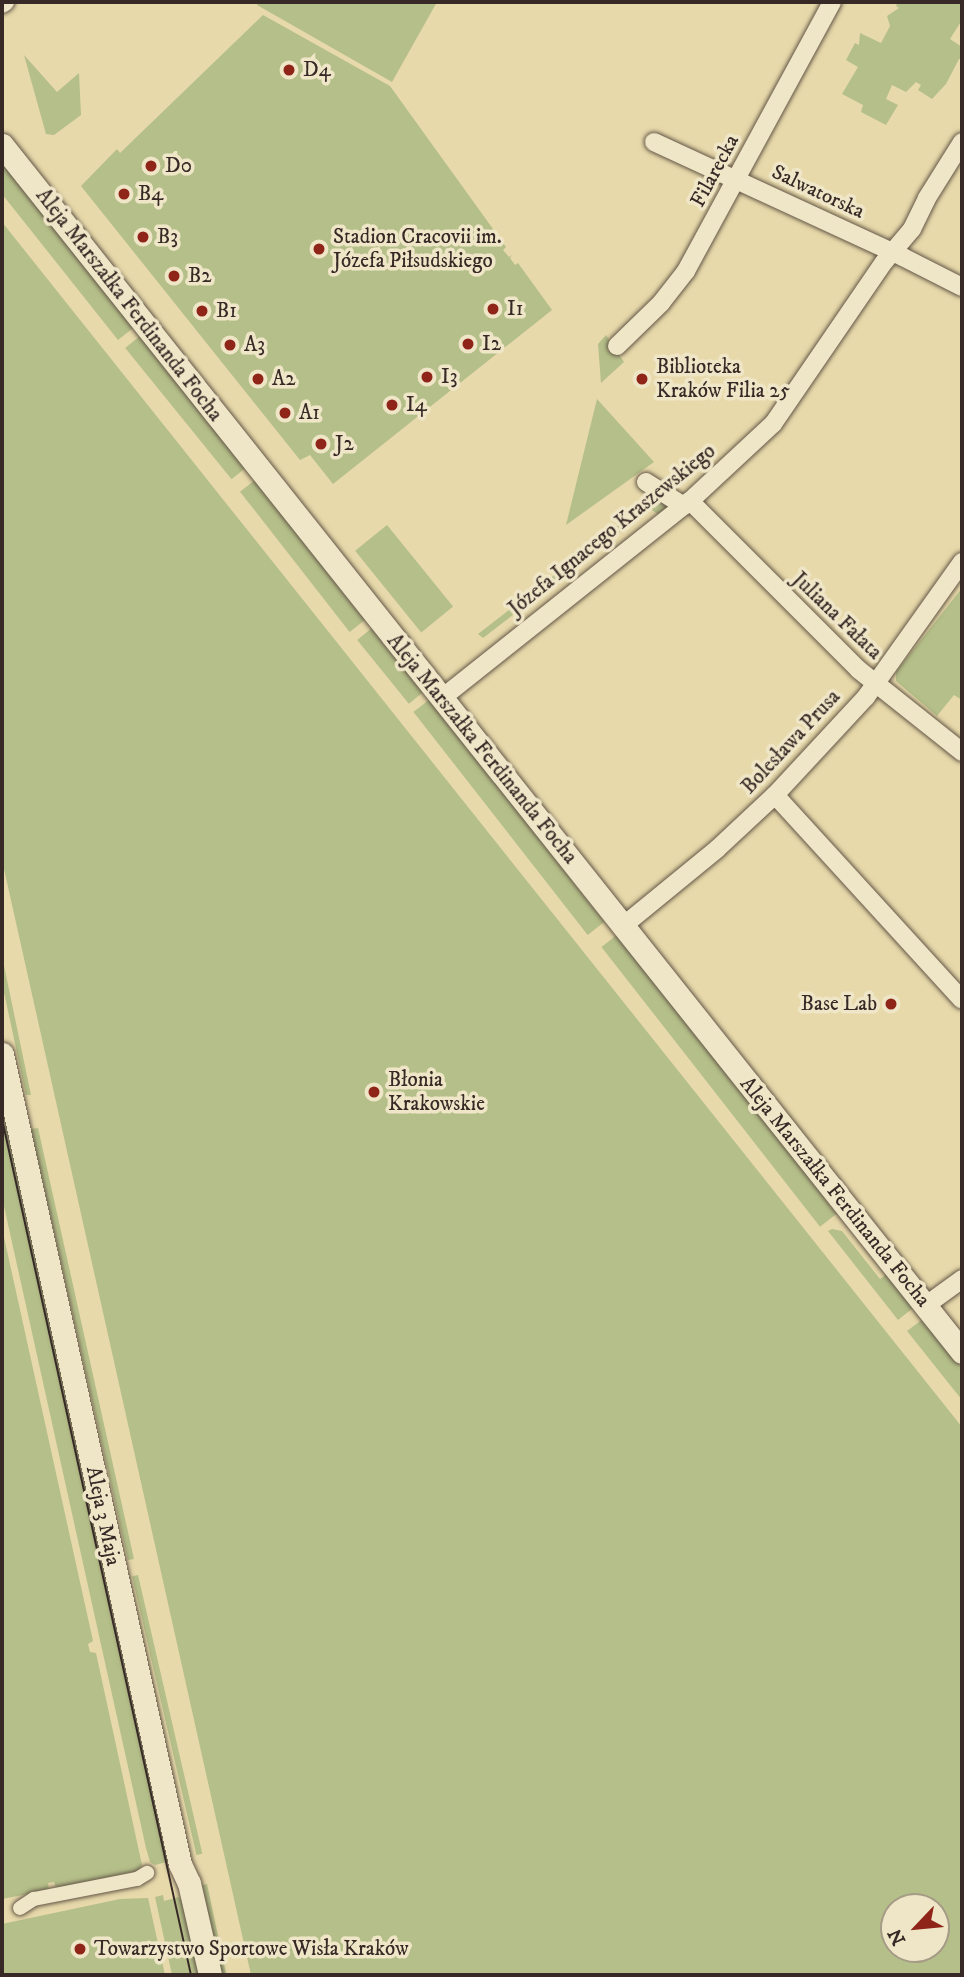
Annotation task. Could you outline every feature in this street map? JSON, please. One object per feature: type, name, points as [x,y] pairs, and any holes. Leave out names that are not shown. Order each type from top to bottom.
[{"type":"street","name":"Filarecka","points":[[617,346],[661,303],[686,271],[832,2]]},
{"type":"street","name":"Salwatorska","points":[[654,142],[893,252],[962,287]]},
{"type":"street","name":"Józefa Ignacego Kraszewskiego","points":[[442,698],[687,504],[773,424],[893,252],[912,229],[926,198],[962,142]]},
{"type":"street","name":"Aleja Marszałka Ferdinanda Focha","points":[[2,145],[962,1352]]},
{"type":"street","name":"Juliana Fałata","points":[[646,482],[687,504],[806,621],[876,684],[962,752]]},
{"type":"street","name":"Bolesława Prusa","points":[[623,926],[717,849],[775,795],[876,684],[962,562]]},
{"type":"street","points":[[775,795],[962,1000]]},
{"type":"street","name":"Aleja 3 Maja","points":[[2,1054],[178,1852],[189,1883],[210,1975]]},
{"type":"street","points":[[925,1306],[962,1279]]},
{"type":"street","points":[[20,1908],[34,1899],[137,1879],[147,1873]]},
{"type":"green space","points":[[259,2],[437,2],[392,82],[257,5]]},
{"type":"green space","points":[[898,2],[962,2],[962,20],[950,39],[962,47],[962,59],[959,59],[946,84],[932,99],[918,90],[921,85],[916,82],[906,92],[892,85],[886,99],[898,105],[886,125],[861,112],[863,105],[842,94],[858,67],[846,60],[855,43],[859,45],[860,33],[881,43],[890,26],[887,16],[899,8],[896,6]]},
{"type":"green space","name":"Stadion Cracovii im. Józefa Piłsudskiego","points":[[263,15],[390,86],[506,247],[503,250],[509,257],[512,255],[510,258],[515,265],[518,263],[552,310],[333,484],[310,455],[300,460],[81,186],[117,149],[120,153]]},
{"type":"green space","points":[[24,55],[57,92],[79,73],[81,115],[54,135],[46,134]]},
{"type":"green space","points":[[2,162],[133,328],[118,340],[2,194]]},
{"type":"green space","name":"Błonia Krakowskie","points":[[2,222],[962,1427],[962,1975],[251,1975],[2,860]]},
{"type":"green space","points":[[606,335],[624,362],[601,383],[598,344]]},
{"type":"green space","points":[[140,336],[246,467],[232,479],[125,348]]},
{"type":"green space","points":[[597,399],[654,462],[566,525]]},
{"type":"green space","points":[[255,480],[365,620],[350,632],[240,492]]},
{"type":"green space","points":[[656,496],[672,509],[662,517],[650,509],[483,638],[478,634]]},
{"type":"green space","points":[[387,525],[453,607],[421,632],[355,551]]},
{"type":"green space","points":[[962,588],[962,700],[954,695],[937,716],[896,681],[896,672]]},
{"type":"green space","points":[[372,628],[424,692],[409,704],[357,640]]},
{"type":"green space","points":[[430,699],[604,922],[588,935],[413,712]]},
{"type":"green space","points":[[618,934],[837,1214],[820,1227],[601,947]]},
{"type":"green space","points":[[2,956],[31,1095],[26,1095],[2,983]]},
{"type":"green space","points":[[2,1076],[175,1860],[155,1865],[150,1862],[146,1848],[2,1197]]},
{"type":"green space","points":[[38,1128],[134,1559],[128,1560],[31,1129]]},
{"type":"green space","points":[[2,1228],[93,1641],[88,1644],[90,1652],[96,1653],[142,1865],[138,1871],[56,1888],[54,1882],[48,1883],[49,1890],[2,1899]]},
{"type":"green space","points":[[828,1231],[842,1231],[880,1279],[887,1274],[913,1308],[898,1320]]},
{"type":"green space","points":[[923,1319],[962,1368],[962,1400],[907,1331]]},
{"type":"green space","points":[[138,1575],[202,1854],[196,1855],[132,1576]]},
{"type":"green space","points":[[207,1884],[226,1975],[219,1975],[200,1885]]},
{"type":"green space","points":[[163,1895],[164,1901],[178,1897],[182,1900],[201,1975],[172,1975],[155,1897]]},
{"type":"green space","name":"Towarzystwo Sportowe Wisła Kraków","points":[[148,1898],[165,1975],[2,1975],[2,1924],[120,1899]]},
{"type":"tram line","points":[[2,1119],[191,1975]]},
{"type":"place","name":"D4","points":[[289,70]]},
{"type":"place","name":"D0","points":[[151,166]]},
{"type":"place","name":"B4","points":[[124,194]]},
{"type":"place","name":"B3","points":[[143,237]]},
{"type":"place","name":"Stadion Cracovii im. Józefa Piłsudskiego","points":[[319,249]]},
{"type":"place","name":"B2","points":[[174,276]]},
{"type":"place","name":"I1","points":[[493,309]]},
{"type":"place","name":"B1","points":[[202,311]]},
{"type":"place","name":"I2","points":[[468,344]]},
{"type":"place","name":"A3","points":[[230,345]]},
{"type":"place","name":"I3","points":[[427,377]]},
{"type":"place","name":"A2","points":[[258,379]]},
{"type":"place","name":"Biblioteka Kraków Filia 25","points":[[642,379]]},
{"type":"place","name":"I4","points":[[392,405]]},
{"type":"place","name":"A1","points":[[285,413]]},
{"type":"place","name":"J2","points":[[321,444]]},
{"type":"place","name":"Base Lab","points":[[891,1004]]},
{"type":"place","name":"Błonia Krakowskie","points":[[374,1092]]},
{"type":"place","name":"Towarzystwo Sportowe Wisła Kraków","points":[[80,1949]]}]
